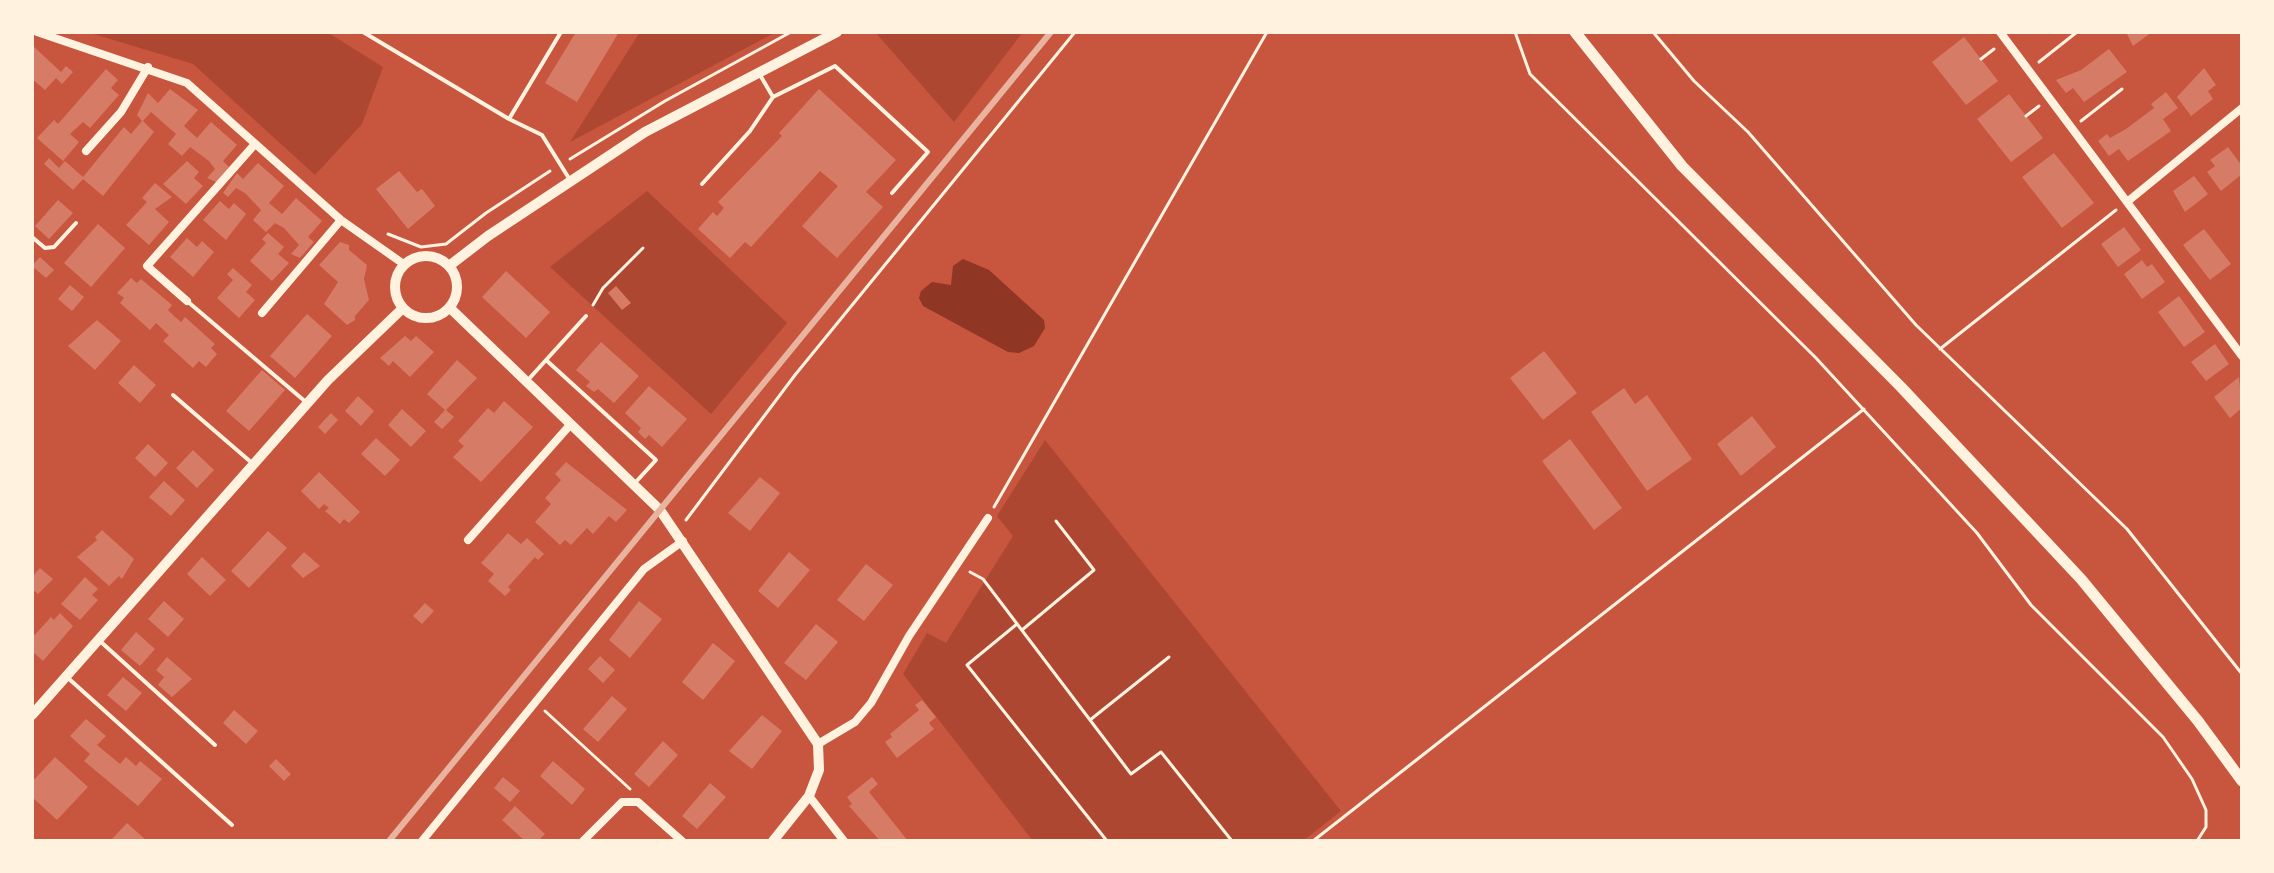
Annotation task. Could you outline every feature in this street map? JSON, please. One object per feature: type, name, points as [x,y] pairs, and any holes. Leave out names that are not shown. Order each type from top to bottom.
[{"type":"main road","points":[[1575,32],[1682,166],[1901,387],[2081,579],[2198,721],[2242,781]]},
{"type":"street","points":[[37,32],[148,67],[187,83],[341,220],[405,265]]},
{"type":"street","points":[[449,266],[570,180],[645,132],[837,32]]},
{"type":"street","points":[[2003,36],[2239,345],[2242,356]]},
{"type":"street","points":[[86,151],[121,112],[148,67]]},
{"type":"street","points":[[2127,202],[2242,108]]},
{"type":"street","points":[[187,301],[147,266],[255,144]]},
{"type":"street","points":[[262,313],[341,220]]},
{"type":"street","points":[[427,256],[449,266],[457,287],[450,308],[432,318],[421,318],[403,308],[395,286],[405,265],[427,256]]},
{"type":"street","points":[[32,715],[307,403],[403,308]]},
{"type":"street","points":[[450,308],[660,510],[818,744],[819,770],[809,796],[773,841]]},
{"type":"street","points":[[468,540],[570,425]]},
{"type":"street","points":[[818,744],[855,722],[871,703],[909,636],[988,518]]},
{"type":"street","points":[[422,841],[644,569],[680,536]]},
{"type":"street","points":[[809,796],[844,841]]},
{"type":"street","points":[[583,841],[622,802],[638,802],[682,841]]},
{"type":"lane","points":[[363,32],[509,119],[542,135],[570,180]]},
{"type":"lane","points":[[509,119],[561,32]]},
{"type":"lane","points":[[702,184],[750,131],[773,97],[835,66],[928,152],[892,193]]},
{"type":"lane","points":[[759,73],[773,97]]},
{"type":"lane","points":[[32,237],[45,248],[54,247],[76,223]]},
{"type":"lane","points":[[187,301],[307,403]]},
{"type":"lane","points":[[525,382],[586,316]]},
{"type":"lane","points":[[546,360],[656,460],[633,484]]},
{"type":"lane","points":[[173,395],[254,464]]},
{"type":"lane","points":[[99,640],[215,745]]},
{"type":"lane","points":[[67,677],[232,825]]},
{"type":"path","points":[[680,536],[795,375],[1075,32]]},
{"type":"path","points":[[988,518],[1267,32]]},
{"type":"path","points":[[1515,32],[1530,74],[1864,409],[1977,533],[2031,605],[2163,737],[2192,779],[2206,810],[2206,827],[2197,841]]},
{"type":"path","points":[[1653,32],[1694,81],[1748,132],[1940,349],[2127,529],[2242,674]]},
{"type":"path","points":[[2028,70],[2077,32]]},
{"type":"path","points":[[1981,59],[2003,36]]},
{"type":"path","points":[[2072,128],[2122,89]]},
{"type":"path","points":[[1940,349],[2127,202]]},
{"type":"path","points":[[586,316],[603,288],[643,248]]},
{"type":"path","points":[[1313,841],[1864,409]]},
{"type":"path","points":[[1021,630],[1094,570],[1056,521]]},
{"type":"path","points":[[958,566],[983,579],[1131,774],[1161,752],[1232,841]]},
{"type":"path","points":[[1017,624],[967,665],[1107,841]]},
{"type":"path","points":[[1090,720],[1169,657]]},
{"type":"path","points":[[535,702],[628,784],[638,802]]},
{"type":"shaded area","points":[[87,32],[327,32],[383,67],[362,124],[315,175],[193,64]]},
{"type":"shaded area","points":[[640,32],[776,32],[570,142]]},
{"type":"shaded area","points":[[875,32],[1023,32],[954,122]]},
{"type":"shaded area","points":[[647,191],[787,323],[711,414],[550,267]]},
{"type":"shaded area","points":[[963,259],[989,270],[1044,320],[1045,328],[1034,346],[1019,353],[1008,352],[923,306],[919,298],[921,291],[932,282],[951,285],[953,266]]},
{"type":"shaded area","points":[[1045,440],[1341,811],[1303,841],[1033,841],[903,674],[927,633],[946,643],[1013,536],[997,516]]},
{"type":"building","points":[[576,32],[619,32],[577,102],[545,83]]},
{"type":"building","points":[[2126,32],[2152,32],[2133,46]]},
{"type":"building","points":[[1964,37],[1998,81],[1966,105],[1932,62]]},
{"type":"building","points":[[32,45],[61,72],[66,66],[73,72],[62,84],[56,78],[45,90],[32,79]]},
{"type":"building","points":[[2109,49],[2127,72],[2084,102],[2073,88],[2066,93],[2056,80],[2081,70]]},
{"type":"building","points":[[2204,68],[2216,85],[2208,91],[2213,99],[2191,116],[2177,97]]},
{"type":"building","points":[[106,69],[118,80],[111,88],[119,95],[90,128],[83,122],[70,134],[79,142],[63,161],[37,138],[54,120],[58,124]]},
{"type":"building","points":[[170,89],[198,110],[184,126],[197,138],[211,122],[237,145],[223,161],[229,167],[216,182],[207,178],[215,169],[209,161],[190,147],[182,156],[168,144],[176,134],[151,112],[143,121],[154,132],[103,196],[83,179],[73,190],[44,164],[49,158],[59,168],[65,161],[83,177],[124,127],[131,134],[142,121],[137,115],[148,93],[158,103]]},
{"type":"building","points":[[819,89],[896,160],[866,192],[883,207],[837,258],[802,226],[838,186],[820,171],[751,247],[745,242],[730,258],[698,229],[713,212],[717,216],[724,208],[718,202],[782,136],[779,133]]},
{"type":"building","points":[[2166,92],[2178,108],[2163,119],[2171,131],[2128,161],[2119,149],[2109,156],[2098,141],[2107,134],[2110,138],[2126,129],[2154,108],[2151,104]]},
{"type":"building","points":[[2009,94],[2043,138],[2011,162],[1977,119]]},
{"type":"building","points":[[2228,147],[2242,166],[2242,174],[2221,191],[2207,172],[2215,166],[2210,160]]},
{"type":"building","points":[[2054,153],[2094,203],[2062,228],[2022,177]]},
{"type":"building","points":[[187,161],[199,172],[194,178],[203,186],[186,204],[163,184]]},
{"type":"building","points":[[258,163],[284,186],[269,203],[282,214],[296,198],[322,221],[308,237],[314,242],[300,258],[291,254],[299,245],[284,228],[275,223],[266,232],[253,220],[261,210],[245,193],[236,188],[228,197],[223,193],[237,173],[243,179]]},
{"type":"building","points":[[399,171],[417,192],[422,189],[435,206],[408,229],[376,189]]},
{"type":"building","points":[[2194,176],[2208,194],[2185,212],[2173,191]]},
{"type":"building","points":[[155,183],[172,197],[155,209],[169,222],[149,245],[126,225],[147,202],[142,198]]},
{"type":"building","points":[[58,200],[73,213],[49,239],[35,226]]},
{"type":"building","points":[[220,201],[229,209],[234,203],[246,214],[226,240],[203,220]]},
{"type":"building","points":[[98,224],[125,248],[91,287],[64,263]]},
{"type":"building","points":[[2124,227],[2141,250],[2118,267],[2101,244]]},
{"type":"building","points":[[2204,229],[2231,264],[2210,280],[2183,245]]},
{"type":"building","points":[[268,233],[284,247],[278,254],[289,263],[272,281],[250,261],[266,243],[262,239]]},
{"type":"building","points":[[187,238],[197,247],[202,241],[214,252],[193,277],[170,257]]},
{"type":"building","points":[[340,242],[349,245],[349,250],[367,265],[364,279],[369,300],[355,320],[347,325],[324,304],[338,282],[319,265]]},
{"type":"building","points":[[40,257],[54,270],[46,278],[32,266]]},
{"type":"building","points":[[2142,260],[2147,267],[2152,264],[2165,282],[2142,299],[2124,274]]},
{"type":"building","points":[[233,268],[252,285],[246,292],[255,300],[239,318],[217,298],[233,280],[227,274]]},
{"type":"building","points":[[506,271],[550,312],[526,338],[482,297]]},
{"type":"building","points":[[131,278],[137,283],[141,279],[172,305],[168,310],[174,316],[181,322],[185,317],[215,344],[211,348],[217,354],[206,367],[199,361],[193,368],[163,341],[169,335],[156,323],[150,330],[120,303],[124,298],[117,293]]},
{"type":"building","points":[[70,285],[84,297],[72,311],[58,299]]},
{"type":"building","points":[[616,286],[631,303],[622,310],[608,293]]},
{"type":"building","points":[[2179,296],[2205,332],[2184,347],[2158,312]]},
{"type":"building","points":[[307,314],[332,336],[295,378],[270,356]]},
{"type":"building","points":[[97,320],[121,341],[95,370],[68,346]]},
{"type":"building","points":[[405,336],[411,341],[416,336],[434,352],[410,377],[393,361],[389,366],[380,358]]},
{"type":"building","points":[[601,342],[639,376],[614,403],[598,389],[594,392],[586,386],[590,382],[576,370]]},
{"type":"building","points":[[2215,344],[2229,364],[2206,381],[2191,362]]},
{"type":"building","points":[[1544,351],[1577,393],[1543,420],[1510,378]]},
{"type":"building","points":[[457,360],[477,378],[446,410],[454,417],[442,429],[434,422],[445,410],[427,394]]},
{"type":"building","points":[[134,365],[156,385],[140,403],[118,383]]},
{"type":"building","points":[[262,370],[285,390],[249,431],[226,411]]},
{"type":"building","points":[[2239,377],[2242,408],[2230,418],[2214,397]]},
{"type":"building","points":[[649,386],[687,419],[662,447],[649,435],[645,439],[638,432],[641,428],[625,413]]},
{"type":"building","points":[[1624,388],[1635,404],[1647,395],[1692,459],[1647,491],[1591,412]]},
{"type":"building","points":[[358,396],[374,411],[361,426],[345,411]]},
{"type":"building","points":[[504,401],[533,427],[481,482],[453,457],[464,446],[458,441],[488,408],[494,413]]},
{"type":"building","points":[[402,409],[426,431],[411,447],[388,425]]},
{"type":"building","points":[[331,413],[338,420],[325,434],[318,427]]},
{"type":"building","points":[[1752,416],[1776,447],[1741,476],[1717,444]]},
{"type":"building","points":[[376,438],[400,460],[385,476],[361,454]]},
{"type":"building","points":[[1570,439],[1622,508],[1594,530],[1542,461]]},
{"type":"building","points":[[148,444],[168,463],[155,477],[135,458]]},
{"type":"building","points":[[193,450],[214,470],[197,488],[176,468]]},
{"type":"building","points":[[566,462],[627,510],[616,522],[609,516],[593,534],[587,528],[571,545],[565,540],[560,545],[535,522],[551,504],[545,498],[561,480],[555,474]]},
{"type":"building","points":[[319,472],[360,512],[349,523],[344,519],[340,524],[325,511],[329,508],[324,504],[319,509],[301,491]]},
{"type":"building","points":[[760,477],[780,493],[750,531],[728,513]]},
{"type":"building","points":[[164,481],[185,500],[171,516],[149,497]]},
{"type":"building","points":[[102,530],[134,559],[122,579],[119,576],[109,586],[77,557],[97,540],[95,537]]},
{"type":"building","points":[[268,531],[287,548],[249,588],[231,571]]},
{"type":"building","points":[[508,533],[521,544],[527,538],[544,554],[538,560],[535,557],[508,587],[511,590],[505,596],[488,581],[494,574],[481,563]]},
{"type":"building","points":[[304,552],[320,566],[303,578],[291,566]]},
{"type":"building","points":[[789,552],[810,570],[778,608],[758,591]]},
{"type":"building","points":[[202,557],[226,580],[210,596],[187,574]]},
{"type":"building","points":[[866,564],[893,585],[864,621],[837,600]]},
{"type":"building","points":[[40,568],[53,579],[38,594],[32,589],[32,577]]},
{"type":"building","points":[[85,577],[98,589],[92,595],[98,600],[80,620],[61,604]]},
{"type":"building","points":[[164,601],[184,619],[168,637],[148,619]]},
{"type":"building","points":[[639,601],[662,619],[630,658],[609,640]]},
{"type":"building","points":[[425,603],[434,611],[422,624],[413,616]]},
{"type":"building","points":[[60,613],[73,626],[43,661],[32,651],[32,638],[51,617],[54,620]]},
{"type":"building","points":[[816,624],[838,642],[806,680],[784,663]]},
{"type":"building","points":[[136,632],[155,649],[140,666],[121,650]]},
{"type":"building","points":[[713,643],[735,661],[703,700],[682,682]]},
{"type":"building","points":[[600,656],[615,670],[603,683],[588,669]]},
{"type":"building","points":[[167,657],[192,679],[172,697],[158,685],[164,677],[156,670]]},
{"type":"building","points":[[123,677],[142,693],[126,711],[107,695]]},
{"type":"building","points":[[612,696],[627,709],[598,742],[583,729]]},
{"type":"building","points":[[922,700],[936,717],[929,723],[934,729],[897,758],[885,742],[919,710],[915,705]]},
{"type":"building","points":[[234,710],[258,731],[246,744],[223,723]]},
{"type":"building","points":[[762,715],[782,731],[752,769],[729,751]]},
{"type":"building","points":[[86,719],[106,736],[97,745],[120,764],[126,757],[136,766],[140,761],[162,779],[138,806],[84,761],[90,754],[70,736]]},
{"type":"building","points":[[663,741],[678,755],[649,787],[634,774]]},
{"type":"building","points":[[55,757],[88,787],[57,820],[32,797],[32,782]]},
{"type":"building","points":[[276,759],[291,774],[284,781],[269,766]]},
{"type":"building","points":[[553,761],[585,789],[572,805],[540,776]]},
{"type":"building","points":[[503,777],[520,791],[510,802],[494,788]]},
{"type":"building","points":[[872,777],[878,784],[869,792],[908,841],[880,841],[849,806],[852,804],[847,797]]},
{"type":"building","points":[[710,783],[726,797],[697,829],[682,816]]},
{"type":"building","points":[[515,806],[545,834],[538,841],[525,841],[502,820]]},
{"type":"building","points":[[127,823],[147,841],[110,841]]},
{"type":"railway","points":[[389,841],[1051,32]]}]
